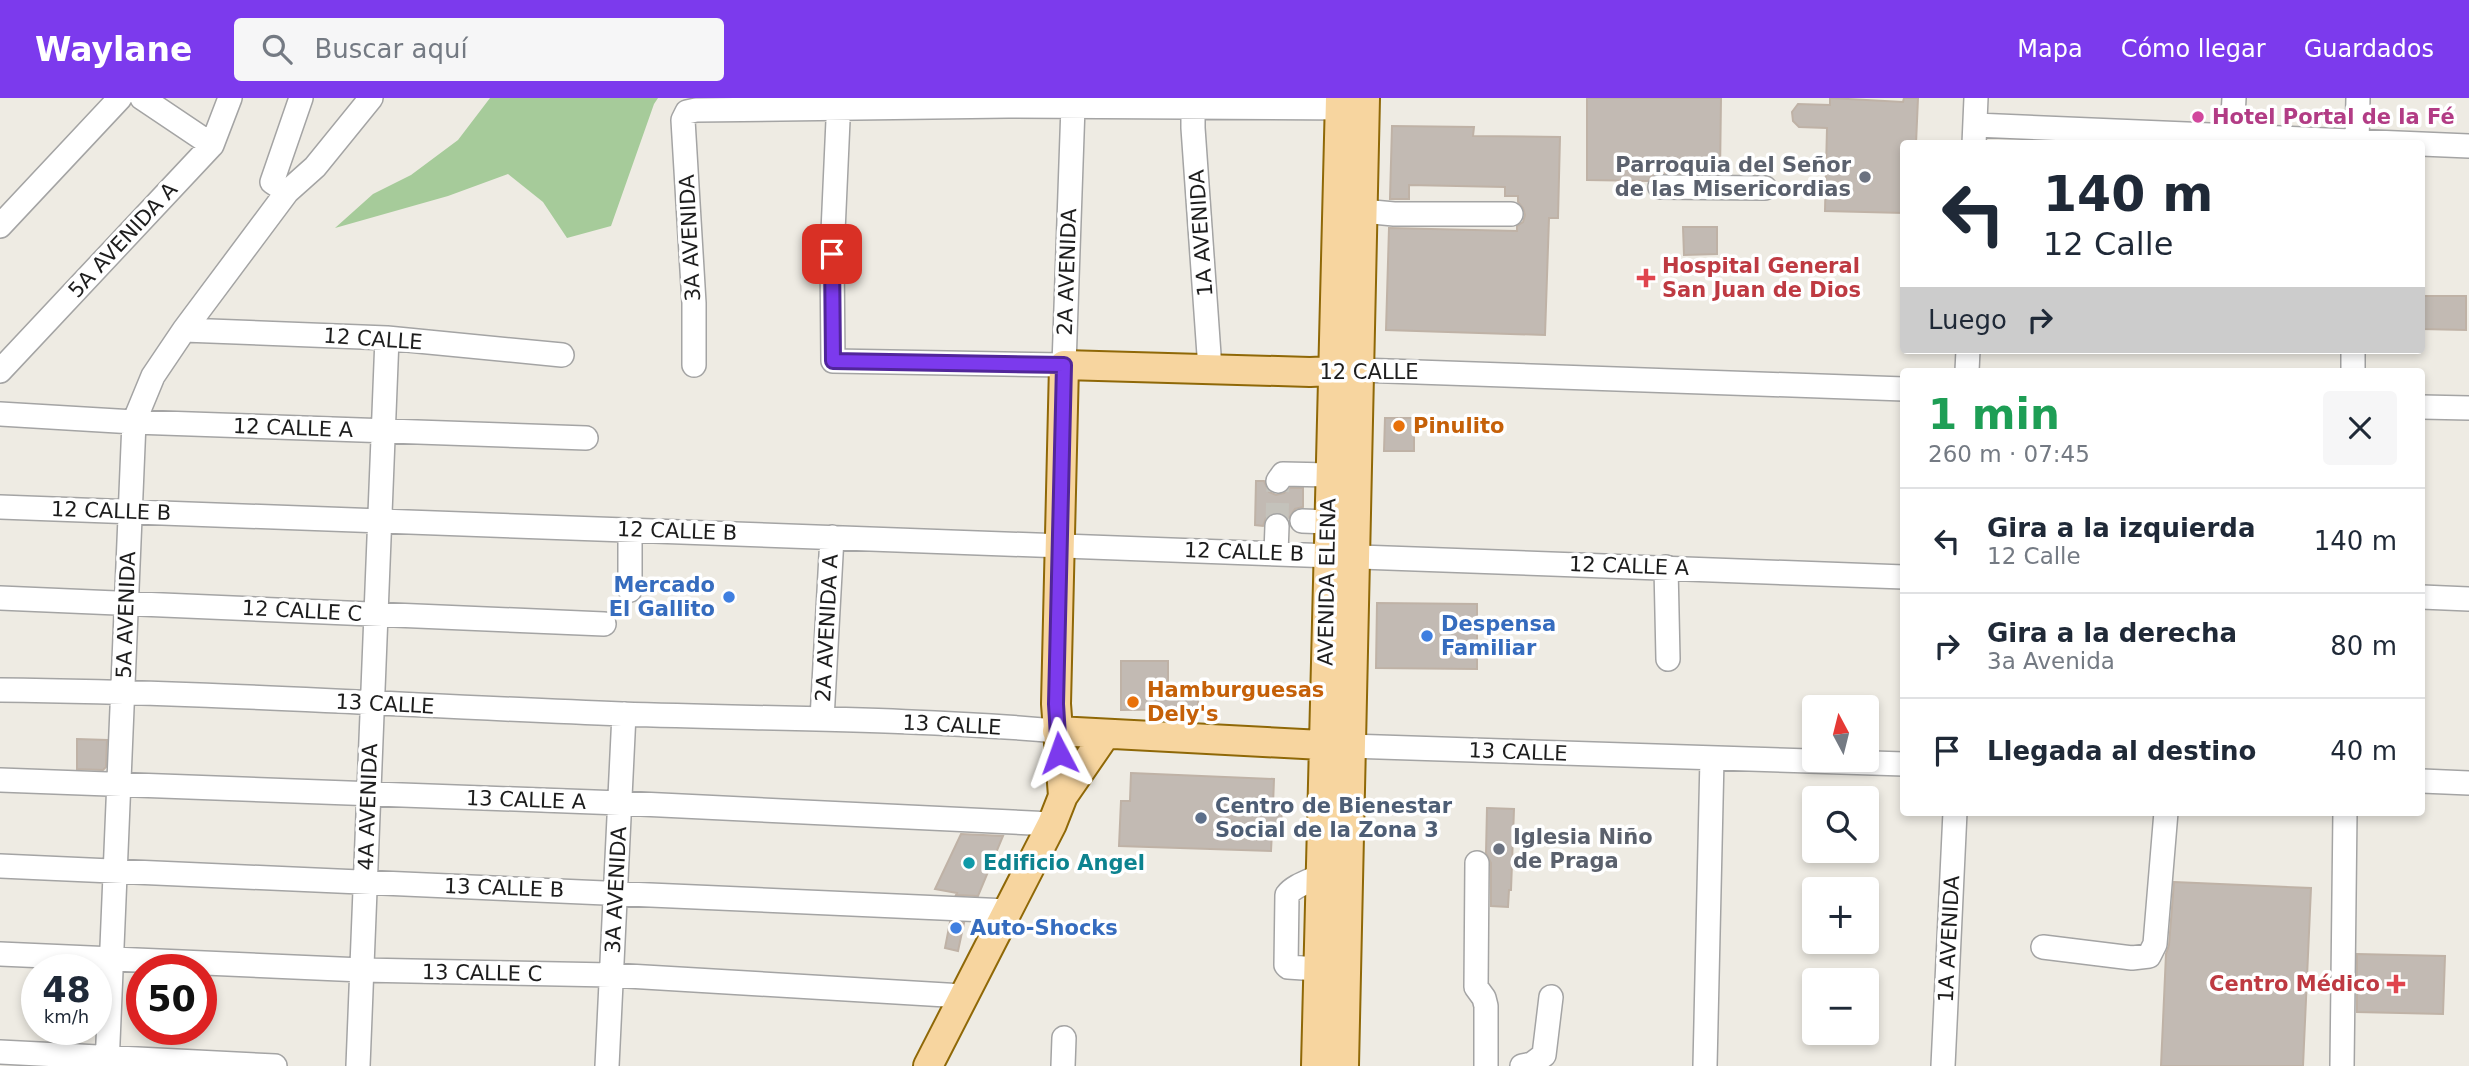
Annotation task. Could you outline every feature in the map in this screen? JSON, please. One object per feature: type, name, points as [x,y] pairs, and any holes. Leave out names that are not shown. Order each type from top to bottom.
[{"type":"main road","name":"AVENIDA ELENA","points":[[1341,555],[1315,522],[1330,475],[1345,371],[1362,211],[1352,103]]},
{"type":"main road","name":"AVENIDA ELENA","points":[[1344,1066],[1336,746],[1352,103]]},
{"type":"main road","name":"12 CALLE","points":[[1064,365],[1345,371]]},
{"type":"main road","name":"2A AVENIDA","points":[[1063,796],[1057,731],[1064,365]]},
{"type":"main road","name":"13 CALLE","points":[[1057,731],[1336,746]]},
{"type":"main road","points":[[928,1066],[1009,911],[1063,796],[1105,735]]},
{"type":"main road","name":"AVENIDA ELENA","points":[[1315,1066],[1320,876],[1336,746]]},
{"type":"street","points":[[0,226],[120,98]]},
{"type":"street","points":[[142,98],[212,145]]},
{"type":"street","name":"5A AVENIDA A","points":[[0,371],[212,145],[230,98]]},
{"type":"street","points":[[287,192],[272,182],[301,98]]},
{"type":"street","name":"5A AVENIDA","points":[[111,954],[134,422],[153,376],[184,330],[287,192],[315,167],[372,98]]},
{"type":"street","points":[[1976,98],[1975,134],[2289,140]]},
{"type":"street","points":[[2221,138],[2234,98]]},
{"type":"street","points":[[2357,140],[2358,98]]},
{"type":"street","points":[[839,102],[1008,102],[1073,106],[1193,102],[1352,103]]},
{"type":"street","name":"3A AVENIDA","points":[[694,365],[694,303],[682,120],[687,112],[695,110],[839,102]]},
{"type":"street","name":"12 CALLE","points":[[839,102],[832,254],[833,361],[1064,365]]},
{"type":"street","name":"1A AVENIDA","points":[[1193,102],[1210,369]]},
{"type":"street","name":"2A AVENIDA","points":[[1064,365],[1073,106]]},
{"type":"street","points":[[2425,144],[2469,146]]},
{"type":"street","points":[[1660,187],[1765,188]]},
{"type":"street","points":[[1362,211],[1394,214],[1511,214]]},
{"type":"street","name":"12 CALLE","points":[[184,330],[387,338],[562,355]]},
{"type":"street","name":"4A AVENIDA","points":[[358,1066],[387,338]]},
{"type":"street","name":"12 CALLE","points":[[1345,371],[1900,389]]},
{"type":"street","points":[[2425,407],[2469,408]]},
{"type":"street","name":"12 CALLE A","points":[[0,414],[134,422],[586,438]]},
{"type":"street","points":[[1278,481],[1283,474],[1330,475]]},
{"type":"street","name":"12 CALLE B","points":[[0,507],[1341,555]]},
{"type":"street","points":[[1276,553],[1277,526]]},
{"type":"street","points":[[630,530],[630,590]]},
{"type":"street","name":"2A AVENIDA A","points":[[822,719],[832,537]]},
{"type":"street","name":"12 CALLE A","points":[[1341,555],[1900,577]]},
{"type":"street","points":[[1666,568],[1668,659]]},
{"type":"street","points":[[2425,597],[2469,599]]},
{"type":"street","name":"12 CALLE C","points":[[0,598],[604,624]]},
{"type":"street","name":"13 CALLE","points":[[0,690],[122,691],[372,704],[822,719],[1057,731]]},
{"type":"street","name":"3A AVENIDA","points":[[607,1066],[624,714]]},
{"type":"street","name":"13 CALLE","points":[[1336,746],[1900,764]]},
{"type":"street","points":[[1706,1066],[1712,758]]},
{"type":"street","name":"13 CALLE A","points":[[0,780],[620,803],[1052,824]]},
{"type":"street","points":[[2425,781],[2469,783]]},
{"type":"street","name":"1A AVENIDA","points":[[1943,1066],[1955,816]]},
{"type":"street","points":[[2043,947],[2132,958],[2149,956],[2155,944],[2166,816]]},
{"type":"street","points":[[2342,1066],[2345,816]]},
{"type":"street","points":[[1477,863],[1476,987],[1486,1006],[1486,1066]]},
{"type":"street","name":"13 CALLE B","points":[[0,866],[1009,911]]},
{"type":"street","name":"13 CALLE C","points":[[0,954],[21,955]]},
{"type":"street","name":"13 CALLE C","points":[[112,959],[362,970],[611,975],[963,996]]},
{"type":"street","points":[[1522,1066],[1532,1064],[1544,1055],[1551,997]]},
{"type":"street","points":[[1063,1066],[1064,1038]]},
{"type":"street","points":[[0,1052],[107,1062],[275,1066]]},
{"type":"green space","points":[[490,98],[658,98],[611,226],[567,238],[543,202],[508,174],[448,196],[335,228],[373,194],[411,175],[458,140]]},
{"type":"building","points":[[1587,98],[1721,98],[1720,174],[1660,173],[1653,175],[1648,181],[1587,180]]},
{"type":"building","name":"Parroquia del Señor de las Misericordias","points":[[1830,98],[1903,102],[1904,98],[1918,98],[1916,140],[1900,140],[1900,213],[1825,211],[1827,128],[1799,127],[1793,121],[1792,112],[1798,104],[1830,105]]},
{"type":"building","points":[[1392,126],[1474,127],[1473,136],[1560,137],[1558,218],[1549,218],[1545,335],[1386,330],[1389,228],[1517,231],[1517,226],[1523,222],[1525,215],[1518,196],[1505,196],[1505,187],[1409,185],[1409,199],[1390,199]]},
{"type":"building","points":[[1683,227],[1717,227],[1717,254],[1684,255]]},
{"type":"building","points":[[2425,296],[2466,296],[2466,330],[2425,329]]},
{"type":"building","points":[[1385,418],[1414,418],[1414,451],[1384,451]]},
{"type":"building","points":[[1256,481],[1264,481],[1269,492],[1276,495],[1290,488],[1303,488],[1303,507],[1295,509],[1289,518],[1277,512],[1266,518],[1263,526],[1255,525]]},
{"type":"building","name":"Despensa Familiar","points":[[1377,603],[1477,604],[1477,669],[1376,668]]},
{"type":"building","points":[[1121,661],[1168,661],[1168,691],[1198,691],[1198,709],[1121,710]]},
{"type":"building","points":[[77,739],[107,740],[106,767],[103,770],[77,769]]},
{"type":"building","name":"Centro de Bienestar Social de la Zona 3","points":[[1131,773],[1274,779],[1273,806],[1282,806],[1281,831],[1272,831],[1271,851],[1119,846],[1121,801],[1130,801]]},
{"type":"building","name":"Iglesia Niño de Praga","points":[[1487,808],[1514,809],[1508,907],[1491,906],[1491,863],[1486,853]]},
{"type":"building","name":"Edificio Angel","points":[[961,834],[1003,836],[978,896],[956,895],[957,893],[935,889]]},
{"type":"building","points":[[2174,882],[2311,888],[2303,1066],[2161,1066],[2166,954]]},
{"type":"building","points":[[950,922],[964,923],[958,951],[945,948]]},
{"type":"building","name":"Centro Médico","points":[[2357,954],[2445,956],[2443,1014],[2357,1012]]},
{"type":"tunnel","points":[[1277,526],[1278,481]]},
{"type":"place","name":"Hotel Portal de la Fé","points":[[2198,117]]},
{"type":"place","name":"Parroquia del Señor de las Misericordias","points":[[1865,177]]},
{"type":"place","name":"Hospital General San Juan de Dios","points":[[1646,278]]},
{"type":"place","name":"Pinulito","points":[[1399,426]]},
{"type":"place","name":"Mercado El Gallito","points":[[729,597]]},
{"type":"place","name":"Despensa Familiar","points":[[1427,636]]},
{"type":"place","name":"Hamburguesas Dely's","points":[[1133,702]]},
{"type":"place","name":"Centro de Bienestar Social de la Zona 3","points":[[1201,818]]},
{"type":"place","name":"Iglesia Niño de Praga","points":[[1499,849]]},
{"type":"place","name":"Edificio Angel","points":[[969,863]]},
{"type":"place","name":"Auto-Shocks","points":[[956,928]]},
{"type":"place","name":"Centro Médico","points":[[2396,984]]},
{"type":"route","points":[[832,254],[833,361],[1064,365],[1056,704],[1059,753]]}]
